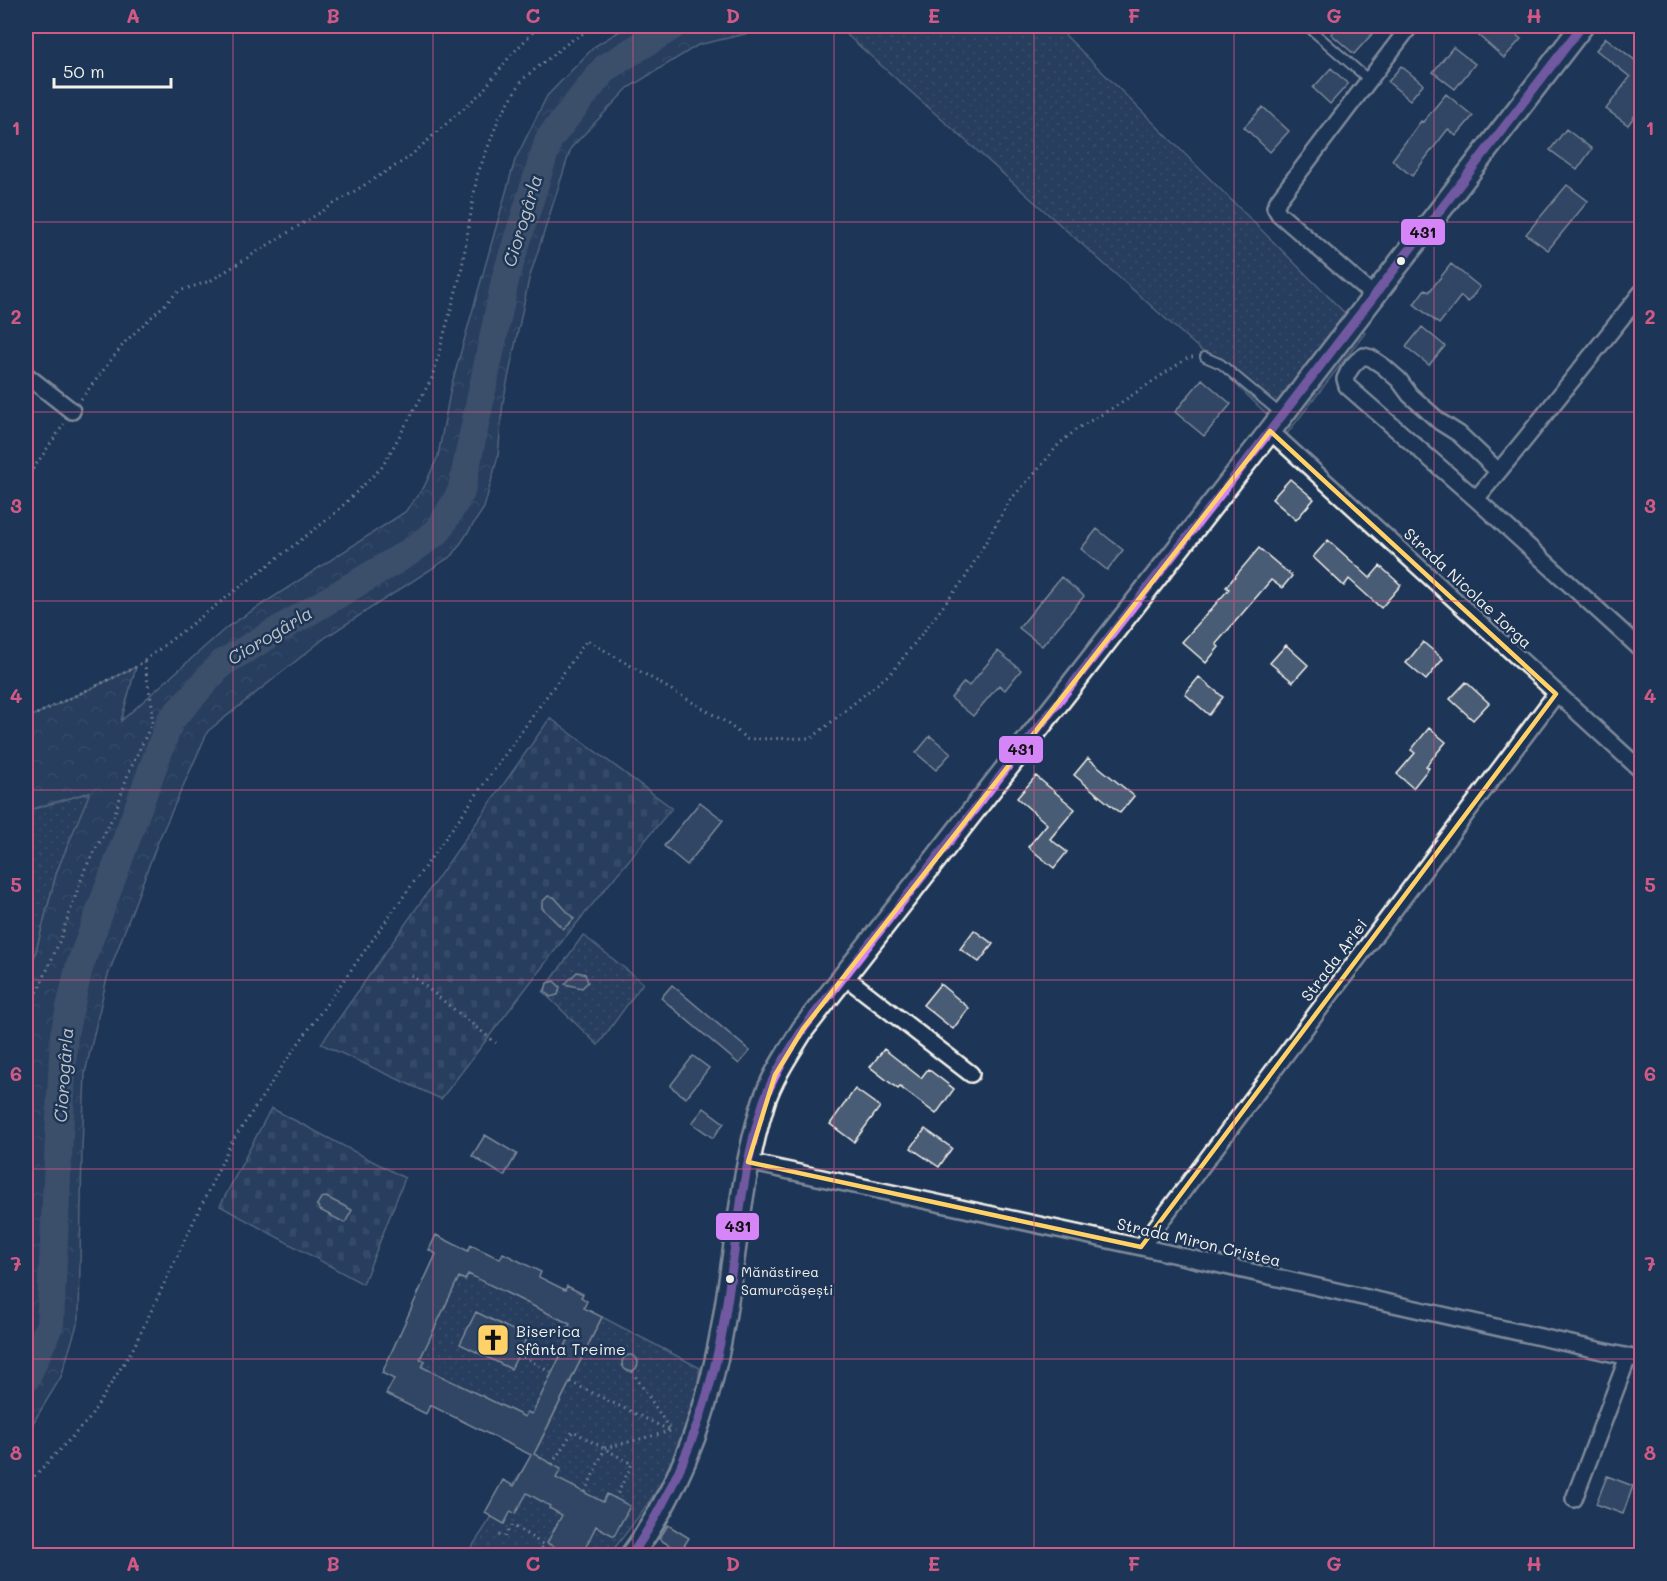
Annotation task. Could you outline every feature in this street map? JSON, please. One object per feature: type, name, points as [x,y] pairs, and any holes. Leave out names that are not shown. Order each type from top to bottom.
[{"type":"main road","points":[[631,1556],[673,1489],[694,1443],[708,1393],[726,1309],[748,1162],[765,1100],[802,1029],[1332,352],[1582,26]]},
{"type":"street","points":[[1374,296],[1279,214],[1275,207],[1410,26]]},
{"type":"street","points":[[1476,499],[1641,292]]},
{"type":"street","points":[[1332,352],[1356,361]]},
{"type":"street","points":[[1498,471],[1459,435],[1417,402],[1399,380],[1383,366],[1364,356],[1356,361],[1345,379],[1347,386],[1476,499],[1641,650]]},
{"type":"street","points":[[26,375],[72,411]]},
{"type":"street","name":"Strada Nicolae Iorga","points":[[1276,423],[1556,694],[1641,771]]},
{"type":"street","name":"Strada Ariei","points":[[1141,1247],[1556,694]]},
{"type":"street","points":[[844,976],[971,1074]]},
{"type":"street","name":"Strada Miron Cristea","points":[[748,1162],[1635,1358]]},
{"type":"street","points":[[1574,1499],[1635,1358]]},
{"type":"lane","points":[[1307,26],[1369,80]]},
{"type":"lane","points":[[1205,357],[1221,364],[1276,423]]},
{"type":"path","points":[[26,479],[72,411],[125,342],[179,291],[210,281],[408,158],[482,92],[511,55],[539,26]]},
{"type":"path","points":[[26,719],[136,667],[332,516],[382,467],[432,378],[461,273],[477,176],[499,118],[523,79],[569,42],[595,26]]},
{"type":"path","points":[[26,1485],[89,1419],[134,1347],[230,1145],[288,1058],[587,640],[724,721],[747,739],[812,738],[893,671],[965,578],[1010,500],[1059,444],[1077,428],[1116,406],[1189,357],[1205,357]]},
{"type":"path","points":[[26,1006],[35,998],[60,940],[85,869],[115,813],[128,774],[152,723],[152,705],[144,661]]},
{"type":"path","points":[[411,975],[496,1043]]},
{"type":"path","points":[[518,1354],[552,1373]]},
{"type":"path","points":[[632,1371],[671,1431]]},
{"type":"path","points":[[570,1382],[694,1443]]},
{"type":"path","points":[[552,1464],[573,1431],[604,1448],[632,1464],[615,1499]]},
{"type":"path","points":[[604,1448],[671,1431]]},
{"type":"path","points":[[585,1492],[604,1448]]},
{"type":"path","points":[[499,1535],[504,1537],[512,1525],[543,1545],[537,1556]]},
{"type":"highlighted area","points":[[1270,431],[1556,694],[1141,1247],[748,1162],[775,1075],[803,1029]]},
{"type":"green space","points":[[628,26],[779,26],[698,45],[628,88],[571,148],[529,279],[503,402],[498,456],[484,508],[453,555],[326,637],[208,731],[157,844],[107,978],[85,1073],[79,1318],[61,1377],[33,1423],[26,1429],[26,989],[57,871],[90,792],[26,811],[26,719],[136,667],[121,721],[227,627],[405,512],[424,487],[438,456],[451,387],[515,160],[547,96],[595,46]]},
{"type":"green space","points":[[837,26],[1056,26],[1365,333],[1287,434],[1204,353]]},
{"type":"green space","points":[[550,718],[672,808],[563,940],[441,1099],[321,1044]]},
{"type":"green space","points":[[91,792],[57,871],[26,989],[26,811]]},
{"type":"green space","points":[[583,935],[643,983],[598,1045],[543,992]]},
{"type":"green space","points":[[271,1108],[405,1178],[363,1284],[220,1206]]},
{"type":"green space","points":[[468,1274],[570,1324],[569,1327],[573,1330],[532,1414],[527,1412],[525,1417],[422,1367],[425,1361],[420,1359],[459,1277],[465,1280]]},
{"type":"green space","points":[[602,1317],[700,1368],[689,1424],[675,1459],[644,1509],[609,1555],[466,1556],[539,1445]]},
{"type":"building","points":[[1338,26],[1362,26],[1372,34],[1354,54],[1331,34]]},
{"type":"building","points":[[1488,26],[1505,26],[1521,39],[1504,58],[1479,36]]},
{"type":"building","points":[[1606,38],[1640,64],[1641,62],[1641,107],[1628,125],[1606,109],[1630,77],[1596,50]]},
{"type":"building","points":[[1453,47],[1475,64],[1455,89],[1433,72]]},
{"type":"building","points":[[1401,66],[1423,84],[1410,100],[1388,82]]},
{"type":"building","points":[[1331,68],[1348,84],[1330,104],[1313,88]]},
{"type":"building","points":[[1446,94],[1473,116],[1456,136],[1448,129],[1412,176],[1392,160],[1421,121],[1423,122]]},
{"type":"building","points":[[1263,107],[1289,131],[1270,152],[1244,127]]},
{"type":"building","points":[[1566,129],[1592,149],[1577,170],[1550,150]]},
{"type":"building","points":[[1567,185],[1588,201],[1548,250],[1526,234]]},
{"type":"building","points":[[1451,264],[1480,287],[1468,302],[1461,296],[1439,324],[1414,304],[1425,289],[1429,292]]},
{"type":"building","points":[[1422,327],[1445,346],[1429,365],[1406,347]]},
{"type":"building","points":[[1202,379],[1231,404],[1204,436],[1175,412]]},
{"type":"building","points":[[1290,479],[1314,499],[1296,520],[1272,499]]},
{"type":"building","points":[[1097,529],[1123,550],[1107,570],[1081,549]]},
{"type":"building","points":[[1328,540],[1370,578],[1380,566],[1401,585],[1381,608],[1349,579],[1344,586],[1313,557]]},
{"type":"building","points":[[1259,548],[1292,576],[1282,588],[1271,580],[1216,644],[1219,647],[1206,663],[1182,642],[1229,589],[1226,587]]},
{"type":"building","points":[[1061,577],[1084,596],[1042,646],[1019,628]]},
{"type":"building","points":[[1423,642],[1443,659],[1426,680],[1406,663]]},
{"type":"building","points":[[1286,645],[1308,665],[1293,682],[1270,663]]},
{"type":"building","points":[[998,651],[1021,670],[1005,690],[999,685],[973,716],[951,698],[964,682],[969,686]]},
{"type":"building","points":[[1199,677],[1223,697],[1209,715],[1185,694]]},
{"type":"building","points":[[1466,682],[1489,703],[1473,720],[1450,699]]},
{"type":"building","points":[[1429,728],[1446,742],[1426,766],[1429,768],[1413,788],[1397,774],[1415,753],[1411,750]]},
{"type":"building","points":[[930,736],[951,753],[936,770],[916,753]]},
{"type":"building","points":[[1088,758],[1134,796],[1120,813],[1074,775]]},
{"type":"building","points":[[1036,776],[1075,809],[1050,839],[1067,852],[1054,868],[1028,847],[1047,824],[1017,798]]},
{"type":"building","points":[[700,802],[723,820],[687,865],[664,846]]},
{"type":"building","points":[[548,896],[554,897],[574,919],[563,929],[542,908],[542,902]]},
{"type":"building","points":[[974,930],[993,944],[979,962],[960,949]]},
{"type":"building","points":[[577,972],[585,974],[588,982],[582,988],[565,984]]},
{"type":"building","points":[[554,981],[560,987],[558,995],[550,997],[545,991],[547,983]]},
{"type":"building","points":[[940,984],[969,1008],[953,1029],[923,1005]]},
{"type":"building","points":[[672,985],[750,1051],[739,1064],[661,998]]},
{"type":"building","points":[[884,1049],[921,1078],[928,1069],[954,1089],[936,1114],[870,1067]]},
{"type":"building","points":[[693,1056],[709,1068],[686,1098],[670,1086]]},
{"type":"building","points":[[855,1089],[880,1107],[854,1142],[830,1124]]},
{"type":"building","points":[[704,1108],[724,1123],[713,1138],[692,1123]]},
{"type":"building","points":[[925,1129],[952,1148],[939,1167],[911,1148]]},
{"type":"building","points":[[485,1135],[517,1154],[504,1176],[472,1156]]},
{"type":"building","points":[[326,1197],[352,1210],[345,1223],[320,1210],[317,1205],[321,1198]]},
{"type":"building","points":[[436,1235],[468,1251],[471,1245],[500,1259],[503,1253],[541,1272],[539,1277],[565,1290],[567,1286],[583,1294],[581,1297],[587,1301],[584,1308],[602,1317],[534,1454],[561,1469],[556,1478],[603,1502],[607,1494],[630,1506],[614,1536],[596,1526],[581,1556],[571,1556],[547,1543],[562,1515],[527,1493],[515,1514],[511,1511],[504,1524],[485,1513],[503,1480],[514,1486],[531,1455],[430,1405],[426,1414],[386,1394],[394,1379],[382,1373],[436,1254],[429,1250]],"holes":[[[468,1274],[570,1324],[568,1327],[573,1330],[532,1414],[527,1412],[525,1417],[422,1367],[425,1361],[420,1359],[459,1277],[465,1280]]]},
{"type":"building","name":"Biserica Sfânta Treime","points":[[476,1312],[527,1337],[511,1369],[460,1344]]},
{"type":"building","points":[[630,1355],[638,1363],[630,1371],[622,1363]]},
{"type":"building","points":[[1607,1476],[1633,1486],[1623,1514],[1596,1504]]},
{"type":"building","points":[[668,1525],[689,1538],[680,1552],[659,1539]]},
{"type":"waterway","name":"Ciorogârla","points":[[26,1379],[50,1324],[64,1034],[79,968],[170,721],[221,664],[408,553],[438,531],[461,492],[506,276],[549,139],[605,68],[673,26]]},
{"type":"transit line","name":"431","points":[[631,1556],[662,1506],[697,1427],[720,1343],[748,1160],[755,1131],[772,1082],[803,1029],[1270,431],[1582,26]]},
{"type":"place","name":"Mănăstirea Samurcășești","points":[[730,1279]]},
{"type":"place","name":"Biserica Sfânta Treime","points":[[493,1340]]}]
